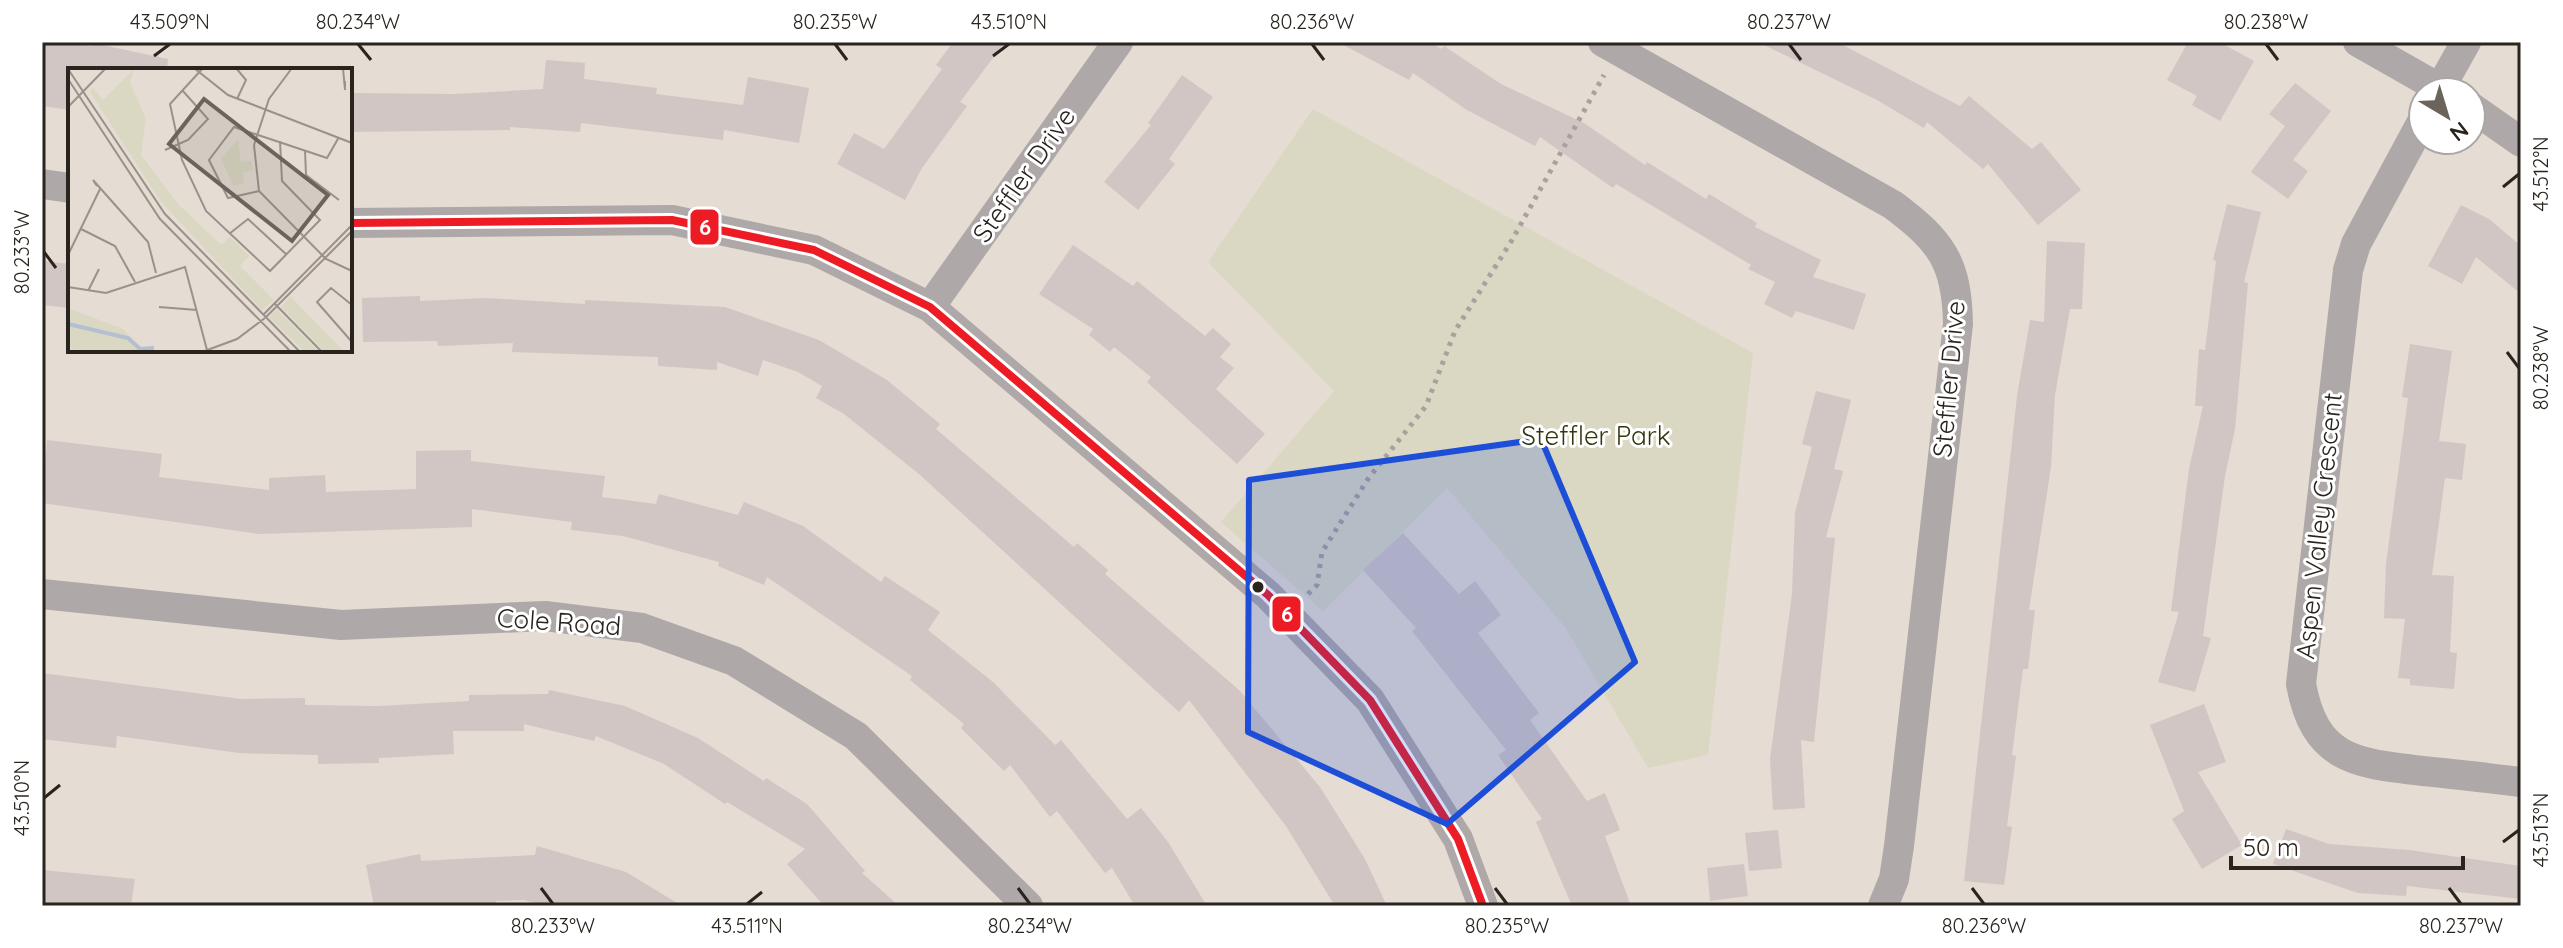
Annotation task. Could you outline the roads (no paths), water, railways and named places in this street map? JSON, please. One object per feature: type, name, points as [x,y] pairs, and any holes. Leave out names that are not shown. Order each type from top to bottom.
[{"type":"street","name":"Steffler Drive","points":[[930,307],[1118,42]]},
{"type":"street","points":[[2358,42],[2416,76]]},
{"type":"street","points":[[2449,76],[2466,42]]},
{"type":"street","name":"Steffler Drive","points":[[1610,46],[1893,205],[1928,232],[1951,268],[1958,294],[1958,324],[1899,846],[1894,879],[1883,906]]},
{"type":"street","points":[[2487,118],[2521,142]]},
{"type":"street","name":"Aspen Valley Crescent","points":[[2407,150],[2356,244],[2348,270],[2301,684],[2310,718],[2328,742],[2359,764],[2521,782]]},
{"type":"street","points":[[42,184],[68,188]]},
{"type":"street","points":[[352,223],[672,220],[814,250],[930,307],[1268,595],[1370,700],[1458,839],[1483,906]]},
{"type":"street","name":"Cole Road","points":[[42,594],[341,625],[545,616],[594,620],[654,632],[734,661],[856,736],[1028,906]]},
{"type":"park label","name":"Steffler Park","points":[[1596,436]]}]
